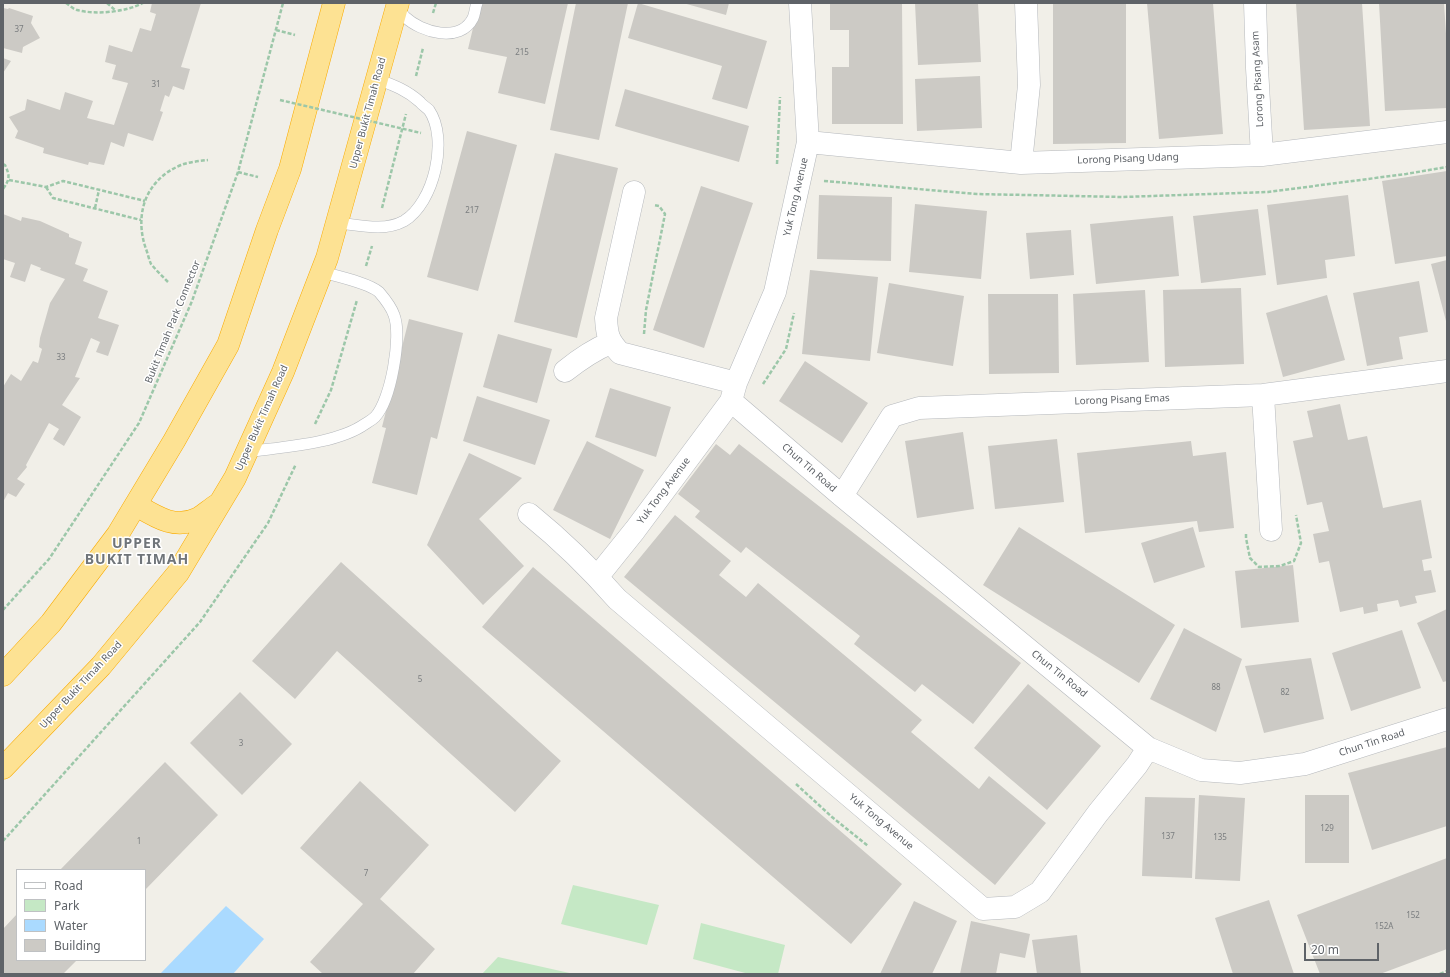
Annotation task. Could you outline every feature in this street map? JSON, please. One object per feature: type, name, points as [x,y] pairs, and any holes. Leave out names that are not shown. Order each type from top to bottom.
[{"type":"highway","points":[[3,675],[51,622],[118,534],[174,441],[228,345],[267,230],[290,169],[334,3]]},
{"type":"highway","name":"Upper Bukit Timah Road","points":[[3,768],[101,666],[178,573],[235,478],[283,372],[322,272],[338,222],[398,5]]},
{"type":"highway","points":[[136,505],[160,519],[171,523],[184,523],[199,518],[220,504]]},
{"type":"street","name":"Yuk Tong Avenue","points":[[598,576],[635,530],[733,392],[775,292],[808,142],[800,3]]},
{"type":"street","points":[[1021,163],[1030,85],[1026,3]]},
{"type":"street","name":"Lorong Pisang Asam","points":[[1255,3],[1262,155]]},
{"type":"street","name":"Lorong Pisang Udang","points":[[808,142],[1021,163],[1262,155],[1447,132]]},
{"type":"street","points":[[634,195],[606,318],[607,332],[610,343],[620,353],[733,392]]},
{"type":"street","points":[[565,371],[583,356],[610,343]]},
{"type":"street","name":"Lorong Pisang Emas","points":[[842,496],[892,416],[919,408],[1263,395],[1447,371]]},
{"type":"street","name":"Chun Tin Road","points":[[733,392],[842,496],[1148,748],[1201,770],[1240,773],[1305,764],[1447,718]]},
{"type":"street","points":[[1263,395],[1271,530]]},
{"type":"street","name":"Yuk Tong Avenue","points":[[529,514],[552,532],[598,576],[617,598],[983,909],[1015,907],[1040,892],[1098,813],[1137,765],[1148,748]]},
{"type":"lane","points":[[398,5],[405,17],[419,26],[441,33],[454,32],[464,29],[473,18],[477,3]]},
{"type":"lane","points":[[338,222],[377,227],[404,221],[416,210],[427,193],[435,172],[439,149],[436,127],[429,110],[411,94],[401,88],[377,79]]},
{"type":"lane","points":[[247,452],[305,445],[345,435],[364,426],[376,416],[386,396],[393,372],[397,337],[395,316],[390,304],[378,291],[361,283],[322,272]]},
{"type":"path","points":[[66,3],[75,9],[99,13],[133,8],[143,3]]},
{"type":"path","points":[[107,3],[115,10]]},
{"type":"path","name":"Bukit Timah Park Connector","points":[[3,610],[49,559],[139,423],[192,301],[238,172],[283,3]]},
{"type":"path","points":[[276,30],[295,35]]},
{"type":"path","points":[[777,166],[780,90]]},
{"type":"path","points":[[280,100],[421,133]]},
{"type":"path","points":[[168,282],[151,263],[142,239],[142,212],[145,201],[148,192],[162,176],[181,165],[208,160]]},
{"type":"path","points":[[3,164],[9,173],[9,180],[3,189]]},
{"type":"path","points":[[800,178],[978,194],[1123,197],[1268,192],[1406,174],[1447,167]]},
{"type":"path","points":[[238,172],[258,177]]},
{"type":"path","points":[[9,180],[46,187],[63,181],[145,201]]},
{"type":"path","points":[[46,187],[53,198],[142,220]]},
{"type":"path","points":[[95,208],[99,190]]},
{"type":"path","points":[[634,195],[659,206],[665,214],[646,310],[643,333],[646,337]]},
{"type":"path","points":[[1440,974],[1447,971]]},
{"type":"green space","points":[[573,885],[659,905],[647,945],[561,924]]},
{"type":"green space","points":[[701,923],[785,945],[778,974],[749,974],[693,959]]},
{"type":"green space","points":[[498,957],[574,974],[482,974]]},
{"type":"water","points":[[226,906],[264,939],[233,974],[160,974]]},
{"type":"building","points":[[152,3],[201,3],[181,67],[190,69],[184,90],[173,86],[169,97],[165,95],[160,111],[163,112],[153,141],[128,133],[124,147],[111,142],[104,165],[89,162],[88,165],[43,153],[44,148],[15,138],[18,131],[9,117],[25,110],[27,99],[60,110],[65,92],[93,101],[87,118],[114,125],[128,83],[112,79],[116,65],[105,62],[109,45],[132,52],[140,28],[151,31],[156,14],[150,12]]},
{"type":"building","points":[[479,3],[568,3],[545,104],[498,93],[507,57],[468,49]]},
{"type":"building","points":[[576,3],[628,3],[599,140],[550,130]]},
{"type":"building","points":[[638,3],[767,41],[747,109],[712,99],[722,66],[628,38]]},
{"type":"building","points":[[683,3],[729,3],[726,15]]},
{"type":"building","points":[[830,3],[902,3],[903,124],[832,124],[832,67],[849,67],[849,30],[830,30]]},
{"type":"building","points":[[915,3],[978,3],[981,62],[918,65]]},
{"type":"building","points":[[1053,3],[1126,3],[1126,143],[1053,144]]},
{"type":"building","points":[[1147,3],[1213,3],[1223,134],[1159,139]]},
{"type":"building","points":[[1296,3],[1362,3],[1370,126],[1304,130]]},
{"type":"building","points":[[1379,3],[1444,3],[1447,49],[1447,108],[1385,111]]},
{"type":"building","points":[[3,8],[9,8],[33,16],[31,23],[40,38],[23,47],[22,53],[3,48]]},
{"type":"building","points":[[3,58],[11,61],[3,73]]},
{"type":"building","points":[[980,76],[982,128],[917,131],[915,79]]},
{"type":"building","points":[[625,89],[749,126],[739,162],[615,126]]},
{"type":"building","points":[[467,131],[517,145],[478,291],[427,277]]},
{"type":"building","points":[[555,153],[618,168],[577,338],[514,322]]},
{"type":"building","points":[[1447,171],[1447,256],[1395,264],[1382,181]]},
{"type":"building","points":[[701,186],[753,203],[704,348],[653,330]]},
{"type":"building","points":[[819,195],[892,197],[891,261],[817,259]]},
{"type":"building","points":[[1348,195],[1355,256],[1325,260],[1327,278],[1277,285],[1267,205]]},
{"type":"building","points":[[915,204],[987,211],[981,279],[909,272]]},
{"type":"building","points":[[1258,209],[1266,275],[1201,283],[1193,216]]},
{"type":"building","points":[[3,214],[21,221],[22,217],[40,221],[69,234],[69,237],[82,242],[75,264],[88,269],[83,281],[108,291],[98,318],[119,325],[108,356],[96,352],[100,342],[91,338],[75,377],[80,378],[62,405],[81,417],[64,446],[53,439],[59,429],[49,423],[26,465],[27,467],[17,479],[25,484],[16,497],[8,493],[3,502],[3,387],[11,374],[21,381],[33,361],[38,363],[42,349],[39,347],[40,338],[50,303],[65,279],[40,270],[41,268],[31,264],[25,282],[10,277],[15,263],[3,259]]},
{"type":"building","points":[[1173,216],[1179,276],[1096,284],[1090,224]]},
{"type":"building","points":[[1071,230],[1074,275],[1030,279],[1026,233]]},
{"type":"building","points":[[1447,260],[1447,321],[1446,321],[1431,264]]},
{"type":"building","points":[[810,270],[878,277],[870,361],[802,354]]},
{"type":"building","points":[[1419,281],[1428,332],[1399,337],[1403,359],[1367,366],[1353,293]]},
{"type":"building","points":[[889,283],[964,296],[953,366],[877,353]]},
{"type":"building","points":[[1241,288],[1244,364],[1165,367],[1163,290]]},
{"type":"building","points":[[1145,290],[1149,362],[1076,365],[1073,294]]},
{"type":"building","points":[[988,294],[1058,294],[1059,373],[989,374]]},
{"type":"building","points":[[1327,295],[1345,360],[1283,377],[1266,313]]},
{"type":"building","points":[[409,319],[463,333],[437,439],[431,437],[417,495],[372,483],[386,428],[382,427]]},
{"type":"building","points":[[498,334],[552,349],[537,403],[483,387]]},
{"type":"building","points":[[805,361],[868,403],[842,443],[779,401]]},
{"type":"building","points":[[610,388],[671,407],[656,457],[595,437]]},
{"type":"building","points":[[477,396],[550,420],[535,465],[463,441]]},
{"type":"building","points":[[1340,404],[1348,440],[1367,436],[1383,508],[1421,500],[1432,558],[1422,560],[1424,571],[1431,570],[1436,592],[1415,596],[1417,603],[1400,607],[1398,600],[1377,604],[1378,611],[1364,614],[1363,607],[1340,612],[1329,561],[1319,563],[1313,534],[1329,531],[1322,502],[1307,505],[1293,441],[1313,437],[1307,411]]},
{"type":"building","points":[[963,432],[974,509],[917,518],[905,441]]},
{"type":"building","points":[[1057,439],[1064,502],[995,509],[988,446]]},
{"type":"building","points":[[587,441],[644,470],[610,539],[553,510]]},
{"type":"building","points":[[1191,441],[1193,456],[1226,452],[1234,528],[1199,532],[1197,521],[1085,533],[1077,453]]},
{"type":"building","points":[[716,444],[730,455],[739,444],[1021,663],[973,724],[922,684],[915,692],[854,644],[860,636],[746,547],[741,553],[695,517],[700,511],[678,494]]},
{"type":"building","points":[[469,453],[522,478],[479,519],[524,566],[483,605],[427,545]]},
{"type":"building","points":[[675,515],[731,561],[719,575],[746,597],[758,583],[922,720],[911,732],[979,789],[989,776],[1046,823],[995,885],[624,577]]},
{"type":"building","points":[[1019,527],[1175,625],[1139,683],[983,585]]},
{"type":"building","points":[[1193,527],[1205,567],[1154,583],[1141,543]]},
{"type":"building","points":[[341,562],[561,761],[515,812],[337,651],[295,699],[252,661]]},
{"type":"building","points":[[1293,565],[1299,622],[1241,628],[1235,571]]},
{"type":"building","points":[[533,567],[902,884],[851,944],[482,627]]},
{"type":"building","points":[[1447,609],[1447,681],[1443,682],[1417,623]]},
{"type":"building","points":[[1184,628],[1242,659],[1216,732],[1150,699]]},
{"type":"building","points":[[1402,630],[1421,688],[1351,711],[1332,653]]},
{"type":"building","points":[[1311,658],[1324,719],[1264,733],[1245,666]]},
{"type":"building","points":[[1028,684],[1101,746],[1047,810],[974,748]]},
{"type":"building","points":[[240,692],[292,744],[242,795],[190,743]]},
{"type":"building","points":[[1447,747],[1447,826],[1372,850],[1348,773]]},
{"type":"building","points":[[165,762],[218,815],[146,889],[146,869],[61,869]]},
{"type":"building","points":[[360,781],[429,845],[380,899],[435,949],[413,974],[323,974],[310,962],[363,904],[300,848]]},
{"type":"building","points":[[1199,795],[1245,798],[1240,881],[1195,879]]},
{"type":"building","points":[[1305,795],[1349,795],[1349,863],[1305,863]]},
{"type":"building","points":[[1145,797],[1195,798],[1192,878],[1142,876]]},
{"type":"building","points":[[1447,858],[1447,949],[1380,974],[1320,974],[1297,915]]},
{"type":"building","points":[[1269,900],[1294,974],[1233,974],[1215,918]]},
{"type":"building","points":[[914,901],[957,921],[932,974],[880,974]]},
{"type":"building","points":[[16,915],[16,961],[76,961],[63,974],[3,974],[3,929]]},
{"type":"building","points":[[971,921],[1030,934],[1025,958],[1000,953],[996,974],[960,974]]},
{"type":"building","points":[[1077,935],[1081,974],[1037,974],[1032,940]]},
{"type":"district","name":"UPPER BUKIT TIMAH","points":[[137,552]]}]
